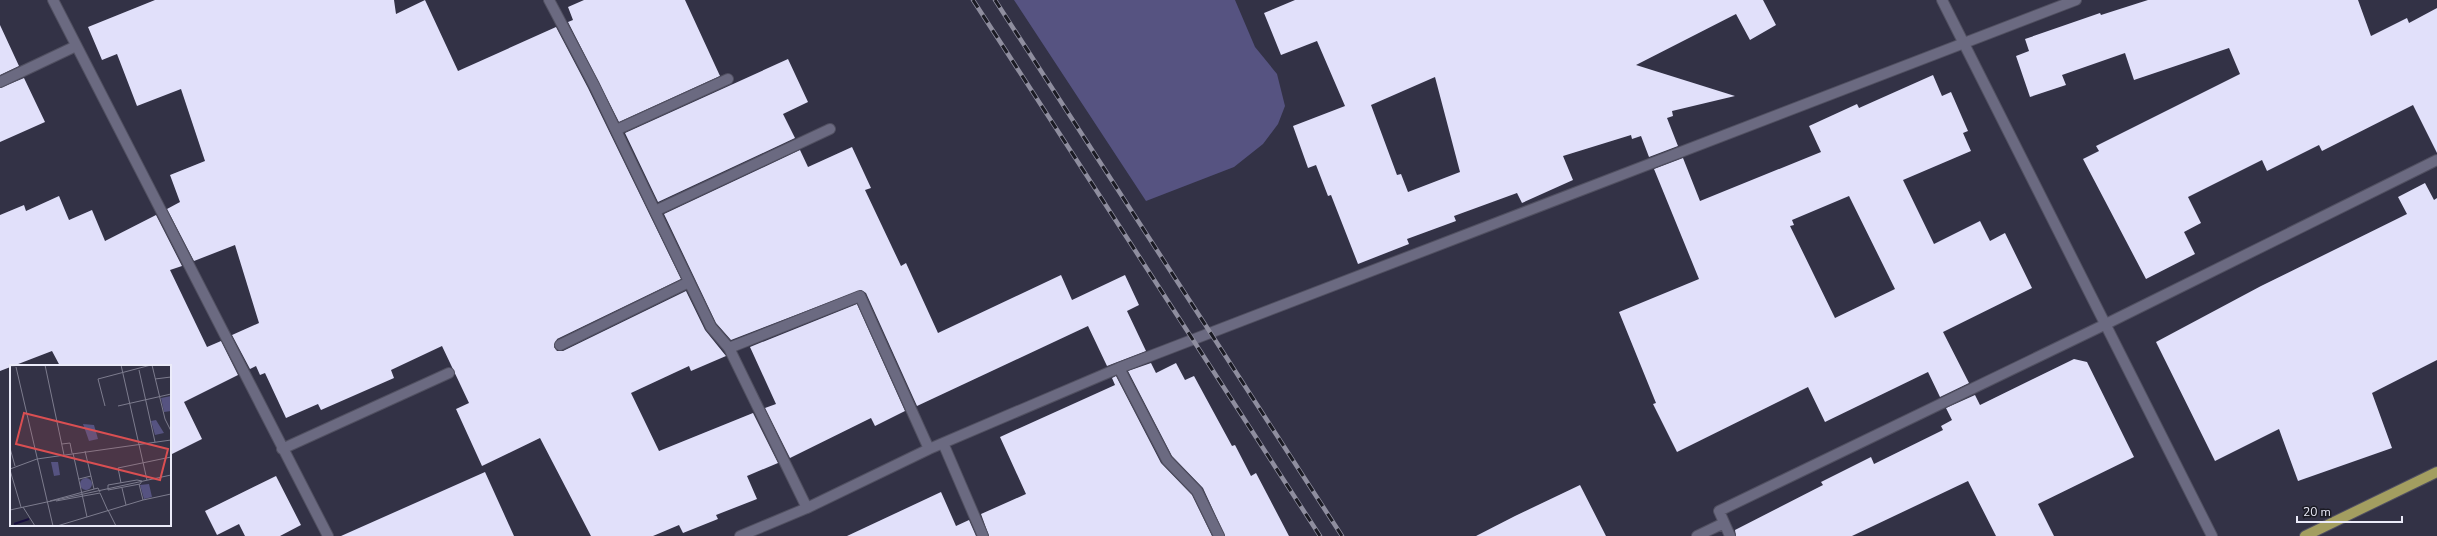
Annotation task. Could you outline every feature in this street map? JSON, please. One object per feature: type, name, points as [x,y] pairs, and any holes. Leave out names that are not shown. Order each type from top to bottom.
[{"type":"main road","points":[[2305,536],[2437,472]]},
{"type":"street","points":[[53,0],[282,449],[328,536]]},
{"type":"street","points":[[549,0],[616,130],[711,327],[729,348],[807,508]]},
{"type":"street","points":[[1942,0],[2212,536]]},
{"type":"street","points":[[740,536],[807,508],[929,450],[1119,368],[2076,0]]},
{"type":"street","points":[[0,82],[76,46]]},
{"type":"street","points":[[616,130],[728,79]]},
{"type":"street","points":[[655,212],[830,129]]},
{"type":"street","points":[[1730,536],[1719,511],[2106,324],[2437,160]]},
{"type":"street","points":[[560,345],[689,282]]},
{"type":"street","points":[[729,348],[860,296],[929,450]]},
{"type":"street","points":[[1119,368],[1167,460],[1197,491],[1219,536]]},
{"type":"street","points":[[282,449],[449,373]]},
{"type":"street","points":[[943,444],[984,536]]},
{"type":"street","points":[[1697,536],[1724,523]]},
{"type":"shaded area","points":[[1014,0],[1235,0],[1255,47],[1277,74],[1285,106],[1278,124],[1263,144],[1234,167],[1146,201]]},
{"type":"building","points":[[155,0],[394,0],[396,14],[425,0],[458,71],[556,27],[588,88],[681,279],[557,339],[554,347],[557,351],[563,351],[686,291],[705,330],[726,356],[691,371],[689,366],[631,393],[659,451],[753,413],[778,463],[747,476],[757,499],[716,515],[718,519],[683,533],[679,525],[653,536],[591,536],[540,438],[482,466],[456,409],[469,403],[442,346],[391,370],[394,378],[321,410],[318,404],[286,418],[265,373],[260,375],[256,366],[250,369],[232,335],[259,323],[235,245],[194,261],[167,209],[180,202],[170,175],[205,161],[181,89],[137,106],[117,54],[102,60],[88,27]]},
{"type":"building","points":[[584,0],[685,0],[720,76],[619,122],[568,22],[573,20],[568,7]]},
{"type":"building","points":[[1295,0],[1763,0],[1776,25],[1750,40],[1736,14],[1636,65],[1735,96],[1672,111],[1673,116],[1667,118],[1678,146],[1649,157],[1641,136],[1632,139],[1631,135],[1563,156],[1573,180],[1522,203],[1517,193],[1454,216],[1456,221],[1407,239],[1409,244],[1358,264],[1331,195],[1328,196],[1316,165],[1308,168],[1293,126],[1345,106],[1317,41],[1281,55],[1264,13]],"holes":[[[1435,77],[1460,172],[1408,192],[1401,174],[1397,175],[1371,105]]]},
{"type":"building","points":[[2148,0],[2358,0],[2371,36],[2407,18],[2409,23],[2437,8],[2437,153],[2413,105],[2322,151],[2319,145],[2267,171],[2262,160],[2188,197],[2201,223],[2184,232],[2195,254],[2146,279],[2083,159],[2099,151],[2096,146],[2240,74],[2229,48],[2134,80],[2125,53],[2062,75],[2066,85],[2030,97],[2016,56],[2029,51],[2025,39],[2100,13],[2101,15]]},
{"type":"building","points":[[0,25],[19,66],[0,75]]},
{"type":"building","points":[[788,59],[808,102],[783,114],[795,138],[658,202],[625,133]]},
{"type":"building","points":[[1933,75],[1942,96],[1951,92],[1968,131],[1963,133],[1971,151],[1903,180],[1934,244],[1980,221],[1990,241],[2005,233],[2032,288],[1943,332],[1969,383],[1940,397],[1928,372],[1825,422],[1808,387],[1677,452],[1653,404],[1656,403],[1619,312],[1699,279],[1654,169],[1683,158],[1700,201],[1821,152],[1809,126],[1857,104],[1859,108]],"holes":[[[1849,196],[1895,289],[1835,318],[1790,226],[1794,225],[1792,220]]]},
{"type":"building","points":[[24,78],[45,122],[0,142],[0,88]]},
{"type":"building","points":[[852,147],[871,188],[865,190],[901,266],[906,263],[938,333],[1061,275],[1072,300],[1125,275],[1139,305],[1127,311],[1146,351],[1107,366],[1088,326],[917,406],[866,293],[861,290],[731,340],[716,323],[664,214],[800,150],[808,167]]},
{"type":"building","points":[[2425,183],[2434,200],[2437,198],[2437,360],[2372,393],[2392,448],[2298,481],[2279,429],[2215,461],[2156,342],[2261,286],[2407,214],[2398,197]]},
{"type":"building","points":[[59,196],[69,220],[92,210],[105,241],[156,215],[182,266],[170,270],[207,347],[221,341],[238,375],[184,402],[202,439],[171,454],[171,365],[59,365],[52,351],[16,365],[10,365],[10,367],[0,371],[0,215],[24,205],[26,211]]},
{"type":"building","points":[[857,304],[905,411],[875,426],[871,418],[790,458],[765,408],[776,404],[750,347]]},
{"type":"building","points":[[2074,359],[2087,362],[2134,457],[2038,504],[2054,536],[1996,536],[1968,481],[1852,536],[1736,536],[1735,530],[1823,485],[1821,482],[1871,457],[1874,464],[1943,430],[1941,426],[1952,420],[1946,408],[1975,395],[1980,405]]},
{"type":"building","points":[[1151,363],[1156,373],[1176,363],[1185,380],[1194,376],[1232,446],[1235,445],[1251,476],[1256,473],[1289,536],[1225,536],[1203,488],[1172,456],[1128,371]]},
{"type":"building","points":[[1116,376],[1161,463],[1192,495],[1212,536],[989,536],[981,514],[1026,494],[1000,437],[1115,385],[1112,378]]},
{"type":"building","points":[[485,472],[514,536],[341,536]]},
{"type":"building","points":[[276,476],[301,525],[280,536],[245,536],[239,524],[217,535],[205,511]]},
{"type":"building","points":[[1580,485],[1606,536],[1476,536],[1515,516]]},
{"type":"building","points":[[941,492],[956,526],[969,520],[976,536],[847,536]]},
{"type":"railway","points":[[973,0],[1320,536]]},
{"type":"railway","points":[[995,0],[1342,536]]}]
